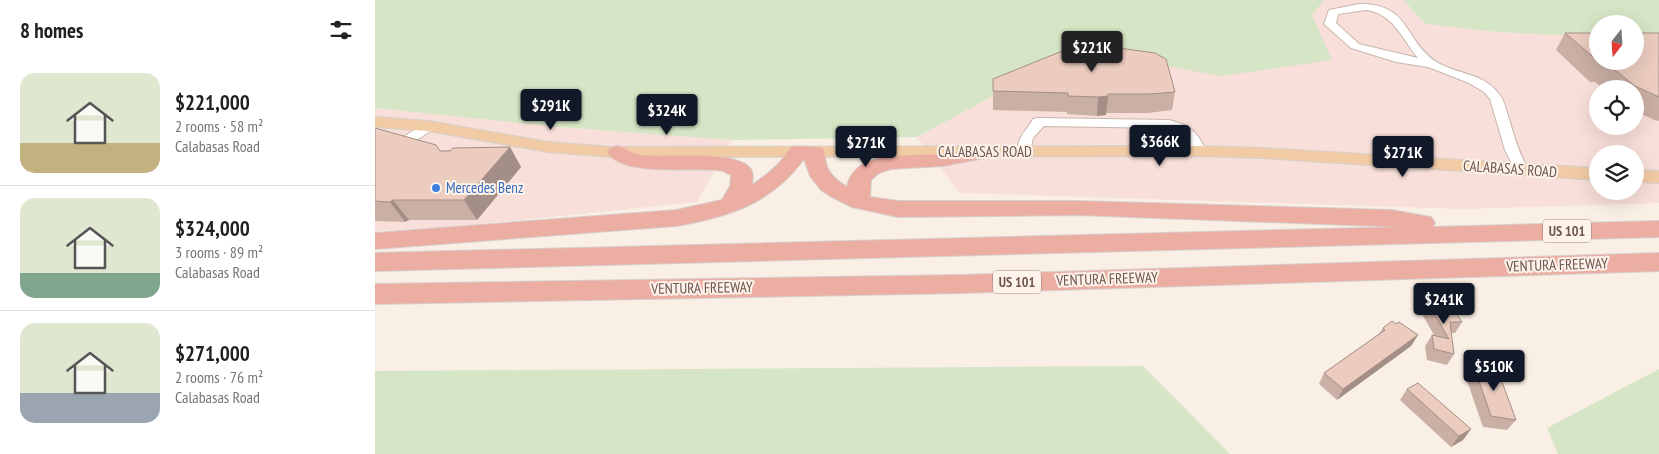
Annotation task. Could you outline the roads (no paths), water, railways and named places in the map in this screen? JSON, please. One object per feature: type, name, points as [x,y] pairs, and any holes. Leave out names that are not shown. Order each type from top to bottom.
[{"type":"highway","points":[[617,152],[623,158],[636,160],[715,163],[735,167],[741,171],[743,180],[741,188],[729,206]]},
{"type":"highway","points":[[375,240],[676,218],[701,214],[729,206],[767,186],[807,152],[829,185],[860,202],[878,207],[919,210],[1078,208],[1391,218],[1474,232]]},
{"type":"highway","points":[[860,202],[859,180],[865,173],[875,167],[895,162],[941,161],[989,152]]},
{"type":"highway","name":"US 101","points":[[375,262],[1474,232],[1659,229]]},
{"type":"highway","name":"VENTURA FREEWAY","points":[[375,294],[962,284],[1659,262]]},
{"type":"highway","points":[[375,300],[403,293]]},
{"type":"main road","name":"CALABASAS ROAD","points":[[375,122],[428,126],[548,147],[617,152],[1199,151],[1270,153],[1589,173]]},
{"type":"main road","points":[[1644,176],[1659,177]]},
{"type":"lane","points":[[1431,64],[1393,17],[1385,11],[1372,8],[1356,8],[1333,12],[1330,24],[1355,46],[1396,58],[1431,64],[1470,78],[1486,87],[1495,98],[1513,156],[1521,169]]},
{"type":"lane","points":[[1024,152],[1026,137],[1037,127],[1038,122],[1169,124],[1185,128],[1194,139],[1199,151]]},
{"type":"lane","points":[[428,126],[402,144],[402,146],[429,153]]},
{"type":"place","name":"Mercedes Benz","points":[[436,188]]}]
